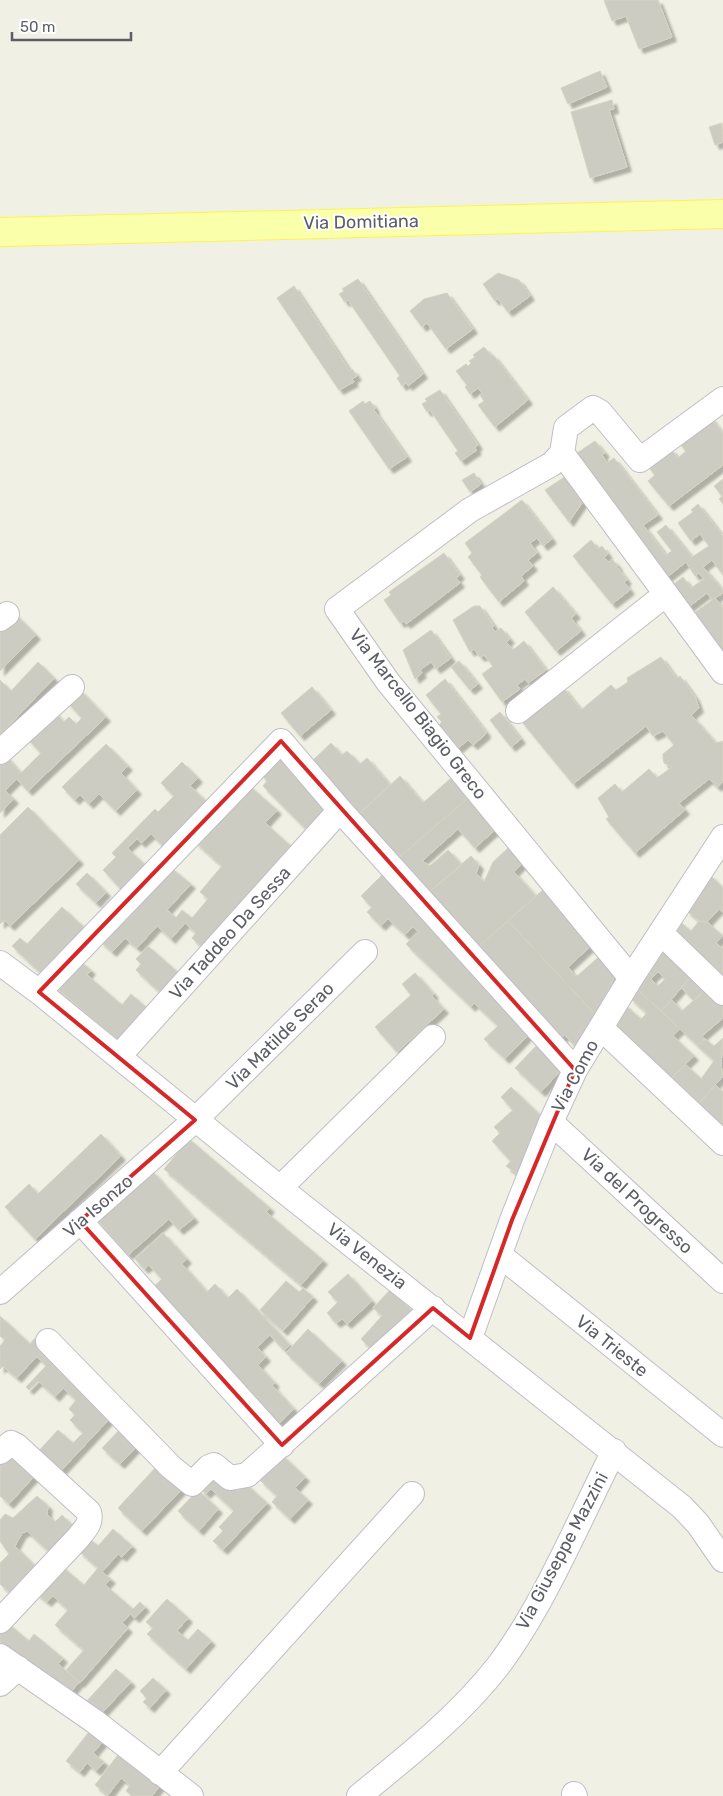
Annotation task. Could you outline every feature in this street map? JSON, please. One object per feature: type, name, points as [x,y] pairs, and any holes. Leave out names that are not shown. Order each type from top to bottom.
[{"type":"main road","name":"Via Domitiana","points":[[0,232],[723,214]]},
{"type":"street","points":[[723,399],[640,460],[600,412],[593,408],[566,428],[562,454],[723,672]]},
{"type":"street","name":"Via Marcello Biagio Greco","points":[[562,454],[552,464],[470,510],[337,609],[388,682],[631,978]]},
{"type":"street","points":[[518,711],[666,594]]},
{"type":"street","points":[[0,752],[72,687]]},
{"type":"street","points":[[39,992],[281,741],[340,810],[575,1070]]},
{"type":"street","name":"Via Taddeo Da Sessa","points":[[119,1056],[340,810]]},
{"type":"street","name":"Via Como","points":[[470,1338],[501,1256],[512,1220],[551,1122],[575,1070],[631,978],[723,837]]},
{"type":"street","points":[[660,933],[723,993]]},
{"type":"street","name":"Via Matilde Serao","points":[[195,1120],[365,952]]},
{"type":"street","name":"Via Venezia","points":[[3,970],[39,992],[280,1188],[614,1451],[682,1507],[698,1524],[723,1560]]},
{"type":"street","points":[[601,1028],[723,1143]]},
{"type":"street","points":[[280,1188],[434,1037]]},
{"type":"street","name":"Via Isonzo","points":[[0,1292],[195,1120]]},
{"type":"street","name":"Via del Progresso","points":[[551,1122],[723,1281]]},
{"type":"street","points":[[80,1221],[282,1444]]},
{"type":"street","name":"Via Trieste","points":[[501,1256],[723,1436]]},
{"type":"street","points":[[48,1341],[192,1484],[209,1467],[214,1465],[230,1478],[247,1475],[433,1308]]},
{"type":"street","points":[[0,1452],[10,1443],[14,1443],[90,1515],[90,1522],[78,1538],[0,1622]]},
{"type":"street","name":"Via Giuseppe Mazzini","points":[[359,1796],[442,1727],[498,1665],[540,1598],[614,1451]]},
{"type":"street","points":[[160,1773],[412,1494]]},
{"type":"street","points":[[0,1684],[9,1662],[94,1721],[191,1796]]},
{"type":"highlighted area","points":[[281,741],[575,1070],[512,1220],[470,1338],[433,1308],[282,1445],[80,1221],[195,1120],[39,992]]},
{"type":"building","points":[[604,0],[658,0],[672,37],[639,49],[626,16],[612,21]]},
{"type":"building","points":[[600,71],[607,87],[568,104],[561,88]]},
{"type":"building","points":[[612,100],[614,109],[609,110],[627,167],[590,178],[571,112]]},
{"type":"building","points":[[722,123],[723,142],[715,145],[709,127]]},
{"type":"building","points":[[498,273],[519,280],[530,296],[508,312],[497,298],[495,301],[483,284]]},
{"type":"building","points":[[358,279],[423,374],[408,386],[406,383],[402,386],[397,378],[400,376],[348,300],[345,302],[339,294],[344,291],[342,289]]},
{"type":"building","points":[[294,286],[350,371],[352,369],[357,376],[352,379],[354,382],[339,390],[277,298]]},
{"type":"building","points":[[447,293],[473,329],[446,349],[427,323],[422,327],[410,311],[424,299]]},
{"type":"building","points":[[484,347],[494,356],[528,400],[495,427],[478,405],[484,401],[480,395],[482,393],[478,388],[470,394],[465,387],[467,385],[456,371],[466,364],[468,366],[471,363],[469,361],[475,357],[473,355]]},
{"type":"building","points":[[440,390],[478,445],[475,448],[477,450],[461,461],[455,453],[458,451],[430,410],[427,412],[422,404],[427,401],[425,399]]},
{"type":"building","points":[[363,401],[365,404],[370,401],[375,408],[374,410],[407,457],[389,469],[349,411]]},
{"type":"building","points":[[710,417],[723,433],[723,465],[669,506],[648,481],[655,475],[649,468],[671,449],[678,458],[686,451],[679,443]]},
{"type":"building","points":[[595,441],[605,453],[602,455],[607,463],[614,458],[658,515],[643,525],[666,555],[672,551],[657,532],[666,525],[692,557],[709,546],[700,534],[691,541],[678,523],[693,512],[691,510],[698,504],[723,536],[723,575],[712,560],[703,567],[723,590],[723,593],[712,600],[707,593],[686,609],[670,587],[683,577],[691,588],[704,579],[699,573],[695,576],[686,562],[666,578],[574,455]]},
{"type":"building","points":[[474,473],[481,484],[470,492],[462,480]]},
{"type":"building","points":[[566,476],[584,500],[569,522],[545,490]]},
{"type":"building","points":[[723,479],[723,504],[719,499],[722,496],[714,486]]},
{"type":"building","points":[[522,500],[552,539],[543,546],[537,538],[530,543],[537,553],[528,560],[533,566],[521,576],[524,581],[499,602],[468,557],[472,553],[465,543]]},
{"type":"building","points":[[591,540],[598,549],[602,546],[608,554],[604,557],[609,562],[612,559],[627,580],[624,582],[630,590],[612,604],[573,556]]},
{"type":"building","points":[[444,553],[460,575],[456,578],[460,583],[406,624],[404,621],[400,623],[384,600],[391,595],[389,592]]},
{"type":"building","points":[[553,587],[576,614],[571,618],[581,631],[556,651],[525,612]]},
{"type":"building","points":[[715,598],[723,608],[723,660],[693,614]]},
{"type":"building","points":[[474,606],[480,606],[494,626],[492,628],[495,632],[501,628],[510,639],[506,642],[513,650],[524,641],[546,670],[528,683],[525,679],[517,685],[520,689],[502,702],[482,674],[493,666],[484,655],[480,657],[474,649],[470,652],[453,620]]},
{"type":"building","points":[[14,613],[36,635],[0,671],[0,626]]},
{"type":"building","points":[[431,630],[451,658],[436,669],[431,662],[420,670],[422,673],[415,679],[403,650]]},
{"type":"building","points":[[661,657],[677,679],[680,676],[695,697],[699,708],[691,715],[716,743],[723,741],[723,782],[717,787],[709,779],[679,803],[685,810],[635,853],[606,819],[609,817],[598,798],[615,784],[622,792],[649,769],[657,778],[672,767],[664,763],[663,754],[674,745],[663,731],[653,736],[646,726],[573,784],[522,722],[563,687],[581,710],[611,685],[616,690],[628,682],[627,678]]},
{"type":"building","points":[[459,661],[478,684],[470,690],[451,667]]},
{"type":"building","points":[[38,662],[54,678],[0,735],[0,680],[11,691]]},
{"type":"building","points":[[445,679],[486,732],[473,745],[468,740],[457,749],[447,738],[450,736],[439,725],[442,722],[437,717],[441,714],[426,695]]},
{"type":"building","points":[[312,687],[331,710],[300,736],[281,713]]},
{"type":"building","points":[[80,690],[106,717],[28,791],[17,779],[5,791],[14,799],[0,813],[0,759],[5,755],[21,773],[41,753],[26,737],[54,711],[64,722],[69,717],[76,724],[82,718],[67,702]]},
{"type":"building","points":[[500,712],[521,739],[511,747],[490,720]]},
{"type":"building","points":[[331,743],[342,755],[347,751],[360,764],[367,758],[390,785],[358,815],[310,763]]},
{"type":"building","points":[[106,744],[128,766],[121,773],[137,790],[116,811],[99,794],[89,804],[80,795],[75,800],[62,787]]},
{"type":"building","points":[[279,756],[330,808],[307,830],[263,786],[267,781],[261,774]]},
{"type":"building","points":[[182,762],[198,778],[190,786],[210,805],[166,849],[151,834],[141,843],[137,839],[127,848],[146,866],[122,890],[103,870],[116,857],[112,853],[155,809],[158,812],[174,796],[161,783]]},
{"type":"building","points":[[400,776],[423,803],[451,778],[468,798],[397,859],[358,815]]},
{"type":"building","points":[[246,783],[277,810],[265,823],[293,848],[204,949],[192,938],[196,933],[185,923],[171,939],[157,926],[137,948],[125,938],[112,952],[100,941],[170,867],[191,884],[167,910],[176,918],[182,910],[192,918],[208,899],[200,892],[222,866],[195,842]]},
{"type":"building","points":[[468,798],[496,829],[475,848],[458,829],[422,861],[430,866],[448,850],[462,865],[428,893],[397,859]]},
{"type":"building","points":[[28,807],[79,860],[10,926],[4,920],[0,924],[0,835]]},
{"type":"building","points":[[508,848],[522,864],[514,872],[536,896],[477,948],[428,893],[471,856],[479,865],[476,873],[484,882],[493,862]]},
{"type":"building","points":[[87,873],[106,892],[96,903],[76,884]]},
{"type":"building","points":[[709,874],[723,888],[723,912],[719,909],[707,922],[699,921],[686,910]]},
{"type":"building","points":[[382,875],[406,901],[411,898],[533,1030],[505,1059],[484,1039],[498,1026],[474,1003],[471,1007],[406,944],[418,932],[413,927],[405,935],[388,919],[381,926],[367,912],[372,907],[361,896]]},
{"type":"building","points":[[545,888],[594,943],[568,967],[576,977],[601,955],[617,972],[596,1015],[508,921]]},
{"type":"building","points":[[62,907],[87,930],[44,976],[12,946],[20,938],[27,944]]},
{"type":"building","points":[[508,921],[596,1015],[578,1050],[565,1035],[560,1040],[477,948]]},
{"type":"building","points":[[679,921],[691,931],[699,921],[707,922],[723,936],[716,943],[723,949],[723,985],[668,934]]},
{"type":"building","points":[[148,946],[181,975],[163,995],[136,970],[141,964],[136,959]]},
{"type":"building","points":[[660,946],[691,977],[661,1011],[636,988]],"holes":[[[658,972],[665,979],[658,986],[651,979]]]},
{"type":"building","points":[[80,961],[91,970],[87,975],[122,1005],[131,994],[149,1010],[122,1043],[54,986]]},
{"type":"building","points":[[415,973],[434,994],[432,996],[444,1009],[397,1052],[375,1027],[411,995],[402,984]]},
{"type":"building","points":[[691,977],[705,990],[694,1001],[681,987]]},
{"type":"building","points":[[636,988],[680,1029],[673,1036],[694,1056],[671,1078],[611,1024],[624,1004],[641,1019],[647,1013],[630,998]]},
{"type":"building","points":[[705,990],[723,1005],[723,1018],[702,1036],[705,1039],[697,1045],[661,1011],[672,1000],[682,1011]]},
{"type":"building","points":[[723,1038],[721,1065],[723,1076],[699,1103],[672,1077],[686,1065],[701,1079],[714,1061],[697,1045],[705,1039],[714,1046]]},
{"type":"building","points":[[537,1045],[562,1069],[541,1092],[515,1068]]},
{"type":"building","points":[[715,1085],[723,1092],[723,1127],[699,1103]]},
{"type":"building","points":[[511,1087],[544,1119],[517,1174],[506,1166],[511,1161],[492,1141],[500,1133],[494,1127],[513,1110],[501,1097]]},
{"type":"building","points":[[101,1134],[121,1156],[35,1239],[5,1207],[29,1184],[38,1194]]},
{"type":"building","points":[[189,1139],[270,1208],[266,1212],[323,1260],[301,1285],[164,1169]]},
{"type":"building","points":[[152,1171],[194,1218],[179,1230],[169,1219],[128,1255],[92,1214]]},
{"type":"building","points":[[163,1233],[187,1259],[182,1264],[207,1292],[215,1284],[228,1298],[237,1289],[290,1345],[284,1350],[270,1335],[257,1347],[266,1357],[258,1365],[275,1383],[272,1385],[294,1409],[278,1424],[152,1288],[162,1279],[149,1265],[144,1269],[135,1259]]},
{"type":"building","points":[[348,1274],[372,1301],[347,1324],[342,1319],[336,1323],[327,1313],[338,1302],[328,1292]]},
{"type":"building","points":[[286,1281],[299,1292],[303,1288],[313,1297],[283,1331],[260,1310]]},
{"type":"building","points":[[390,1290],[411,1310],[372,1350],[361,1339],[382,1316],[373,1308]]},
{"type":"building","points":[[0,1316],[30,1344],[35,1338],[114,1414],[57,1475],[35,1455],[58,1430],[73,1443],[83,1433],[70,1420],[75,1415],[69,1409],[76,1400],[63,1388],[55,1397],[38,1381],[29,1390],[26,1387],[46,1366],[37,1356],[17,1378],[3,1366],[0,1369],[0,1346],[5,1340],[0,1336]]},
{"type":"building","points":[[308,1329],[342,1361],[319,1384],[286,1353]]},
{"type":"building","points":[[124,1425],[142,1441],[120,1464],[102,1448]]},
{"type":"building","points":[[11,1446],[39,1471],[9,1504],[0,1496],[0,1458]]},
{"type":"building","points":[[280,1453],[305,1477],[295,1488],[308,1500],[290,1519],[272,1502],[277,1496],[260,1480],[271,1468]]},
{"type":"building","points":[[157,1466],[182,1489],[142,1531],[118,1508]]},
{"type":"building","points":[[216,1470],[238,1491],[245,1483],[267,1503],[223,1550],[213,1541],[223,1531],[219,1527],[234,1511],[211,1489],[206,1494],[200,1488]]},
{"type":"building","points":[[198,1490],[218,1509],[199,1531],[178,1511]]},
{"type":"building","points":[[37,1496],[48,1506],[47,1514],[55,1522],[62,1515],[75,1528],[51,1554],[27,1531],[22,1533],[15,1546],[39,1570],[13,1596],[0,1584],[0,1563],[9,1554],[0,1541],[0,1520],[5,1514],[13,1518]]},
{"type":"building","points":[[113,1529],[132,1546],[122,1557],[118,1554],[102,1572],[111,1579],[105,1585],[133,1609],[140,1602],[145,1607],[135,1618],[130,1614],[122,1623],[128,1628],[80,1683],[66,1670],[84,1650],[55,1625],[68,1610],[53,1596],[47,1602],[35,1592],[59,1564],[84,1585],[98,1568],[79,1551],[90,1539],[98,1546]]},
{"type":"building","points":[[167,1599],[188,1618],[177,1631],[188,1640],[198,1629],[211,1641],[186,1669],[147,1634],[153,1628],[146,1622]]},
{"type":"building","points":[[5,1621],[29,1641],[34,1634],[63,1658],[58,1664],[79,1682],[66,1698],[0,1642],[0,1626]]},
{"type":"building","points":[[116,1669],[131,1682],[100,1715],[86,1702]]},
{"type":"building","points":[[153,1678],[166,1690],[150,1708],[143,1702],[147,1698],[140,1691]]},
{"type":"building","points":[[92,1728],[105,1739],[93,1753],[104,1762],[96,1771],[87,1763],[80,1772],[66,1761]]},
{"type":"building","points":[[121,1751],[162,1783],[152,1796],[132,1796],[126,1791],[130,1785],[121,1778],[108,1795],[95,1785]]}]
